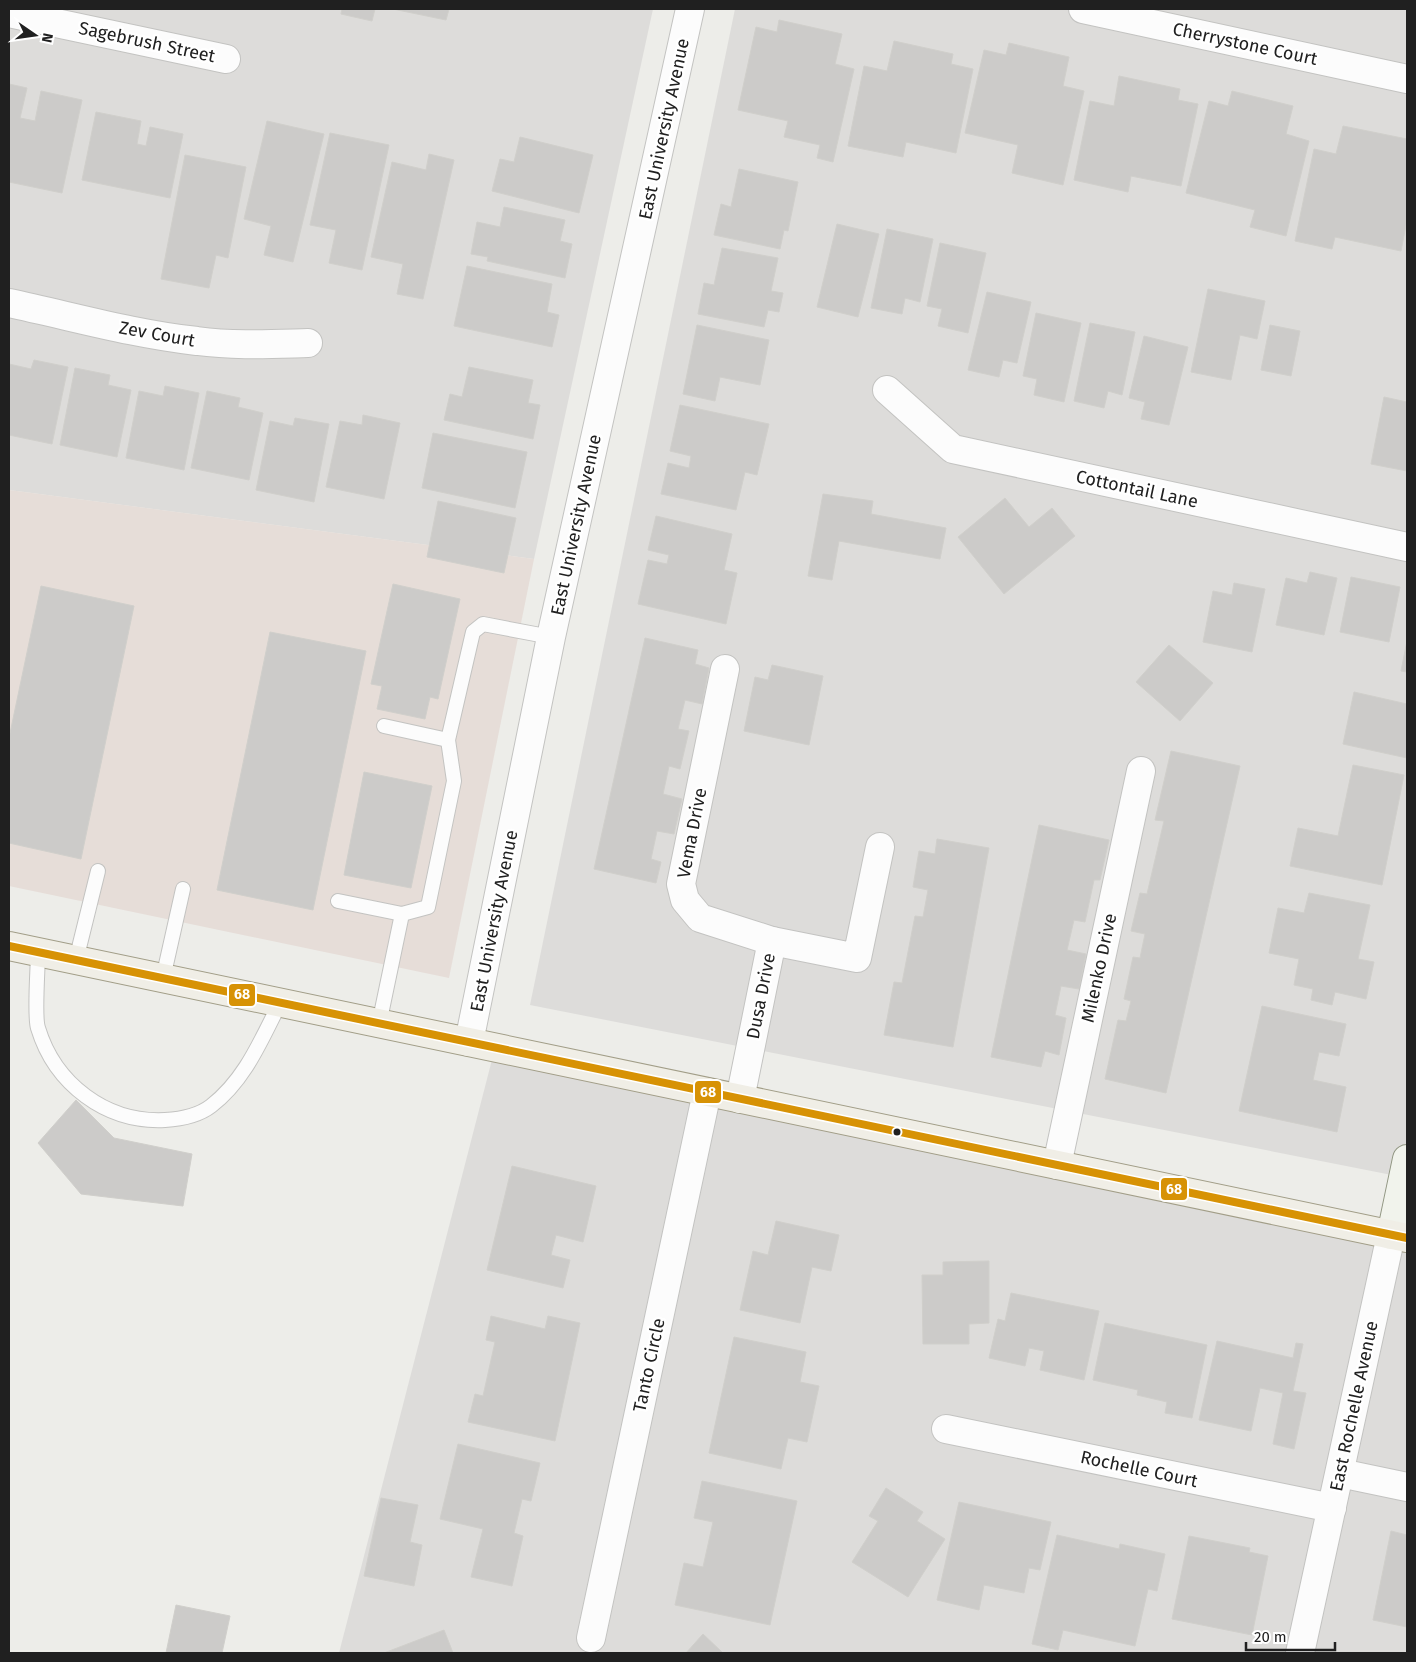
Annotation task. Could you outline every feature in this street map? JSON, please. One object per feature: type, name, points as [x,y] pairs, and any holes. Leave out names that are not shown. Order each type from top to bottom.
[{"type":"main road","points":[[9,946],[1399,1236]]},
{"type":"street","name":"East University Avenue","points":[[469,1042],[551,636],[690,9]]},
{"type":"street","name":"Cherrystone Court","points":[[1083,9],[1407,79]]},
{"type":"street","name":"Sagebrush Street","points":[[9,13],[226,59]]},
{"type":"street","name":"Zev Court","points":[[9,303],[119,328],[197,342],[248,345],[308,343]]},
{"type":"street","name":"Cottontail Lane","points":[[887,390],[953,449],[1407,547]]},
{"type":"street","name":"Vema Drive","points":[[725,669],[681,884],[685,900],[700,918],[772,941]]},
{"type":"street","name":"Milenko Drive","points":[[1057,1165],[1141,771]]},
{"type":"street","name":"Dusa Drive","points":[[740,1099],[772,941],[857,958],[880,847]]},
{"type":"street","name":"Tanto Circle","points":[[591,1638],[707,1092]]},
{"type":"street","name":"East Rochelle Avenue","points":[[1300,1653],[1340,1472],[1399,1236],[1407,1159]]},
{"type":"street","name":"Rochelle Court","points":[[946,1429],[1332,1508]]},
{"type":"street","points":[[1340,1472],[1407,1487]]},
{"type":"lane","points":[[338,901],[402,914],[428,908],[454,781],[448,740],[473,632],[483,624],[551,636]]},
{"type":"lane","points":[[384,726],[448,740]]},
{"type":"lane","points":[[76,960],[98,871]]},
{"type":"lane","points":[[163,978],[183,889]]},
{"type":"lane","points":[[379,1024],[402,914]]},
{"type":"lane","points":[[38,952],[37,1027],[53,1061],[77,1091],[104,1109],[145,1121],[184,1119],[210,1107],[233,1087],[248,1064],[280,1003]]},
{"type":"shaded area","points":[[9,9],[653,9],[534,559],[9,490]]},
{"type":"shaded area","points":[[735,9],[1407,9],[1407,1178],[530,1005]]},
{"type":"shaded area","points":[[9,490],[534,559],[449,978],[9,886]]},
{"type":"shaded area","points":[[495,1048],[1407,1244],[1407,1653],[339,1653]]},
{"type":"building","points":[[342,9],[375,9],[372,21],[341,14]]},
{"type":"building","points":[[393,9],[449,9],[446,20]]},
{"type":"building","points":[[779,20],[842,34],[835,64],[854,69],[833,162],[817,158],[820,145],[784,137],[788,121],[738,110],[756,27],[777,32]]},
{"type":"building","points":[[894,41],[953,54],[951,64],[973,69],[956,153],[906,142],[903,157],[848,146],[864,66],[887,71]]},
{"type":"building","points":[[1009,43],[1069,57],[1063,86],[1084,91],[1063,185],[1012,173],[1018,145],[965,133],[984,50],[1006,55]]},
{"type":"building","points":[[1119,76],[1180,89],[1178,100],[1198,104],[1181,186],[1131,176],[1128,192],[1074,180],[1090,101],[1114,106]]},
{"type":"building","points":[[9,84],[27,88],[20,118],[35,121],[41,91],[82,100],[62,193],[9,182]]},
{"type":"building","points":[[1232,91],[1293,106],[1286,134],[1309,141],[1286,236],[1250,227],[1255,210],[1186,193],[1209,101],[1228,106]]},
{"type":"building","points":[[96,112],[141,121],[137,144],[146,146],[150,127],[183,134],[170,198],[82,180]]},
{"type":"building","points":[[267,121],[324,134],[293,262],[264,255],[271,226],[244,219]]},
{"type":"building","points":[[1343,126],[1407,139],[1407,220],[1401,251],[1335,237],[1332,249],[1295,241],[1314,149],[1336,154]]},
{"type":"building","points":[[330,133],[389,145],[362,270],[329,263],[336,230],[310,225]]},
{"type":"building","points":[[520,137],[593,155],[579,213],[492,191],[500,159],[514,162]]},
{"type":"building","points":[[429,154],[454,160],[423,299],[397,294],[403,264],[371,257],[392,162],[426,170]]},
{"type":"building","points":[[185,155],[246,167],[228,258],[216,255],[209,288],[161,279]]},
{"type":"building","points":[[739,169],[798,182],[788,231],[784,230],[780,249],[714,235],[721,204],[731,207]]},
{"type":"building","points":[[504,207],[565,220],[560,241],[572,244],[565,278],[487,261],[488,257],[471,254],[477,222],[500,227]]},
{"type":"building","points":[[837,224],[879,234],[858,317],[817,307]]},
{"type":"building","points":[[887,229],[933,239],[920,302],[905,298],[902,314],[871,308]]},
{"type":"building","points":[[940,243],[986,253],[968,333],[938,326],[942,309],[927,306]]},
{"type":"building","points":[[722,248],[778,258],[771,291],[783,293],[779,312],[768,310],[764,327],[698,314],[704,283],[714,285]]},
{"type":"building","points":[[467,266],[552,284],[547,312],[559,315],[552,347],[454,326]]},
{"type":"building","points":[[1208,289],[1265,301],[1257,339],[1240,335],[1231,380],[1191,372]]},
{"type":"building","points":[[987,292],[1031,302],[1017,363],[1003,360],[999,377],[968,370]]},
{"type":"building","points":[[1036,313],[1081,323],[1064,402],[1034,395],[1037,379],[1023,376]]},
{"type":"building","points":[[1090,323],[1135,332],[1122,395],[1108,391],[1104,408],[1074,401]]},
{"type":"building","points":[[697,325],[769,340],[760,385],[720,377],[715,401],[683,394]]},
{"type":"building","points":[[1270,325],[1300,331],[1291,376],[1261,370]]},
{"type":"building","points":[[1144,336],[1188,347],[1169,425],[1141,419],[1145,402],[1129,398]]},
{"type":"building","points":[[34,360],[68,367],[52,444],[9,435],[9,364],[31,369]]},
{"type":"building","points":[[469,367],[533,380],[528,403],[540,405],[533,439],[444,420],[450,394],[462,397]]},
{"type":"building","points":[[75,368],[110,375],[108,385],[131,390],[117,457],[60,445]]},
{"type":"building","points":[[165,386],[199,393],[184,470],[126,458],[139,391],[163,396]]},
{"type":"building","points":[[207,391],[240,398],[238,407],[263,413],[249,480],[191,468]]},
{"type":"building","points":[[1384,397],[1407,402],[1407,471],[1371,464]]},
{"type":"building","points":[[680,405],[769,424],[757,475],[745,472],[736,510],[661,494],[668,463],[689,468],[691,456],[670,451]]},
{"type":"building","points":[[363,415],[400,423],[384,499],[326,487],[340,421],[362,425]]},
{"type":"building","points":[[295,418],[329,424],[314,502],[256,490],[270,421],[293,426]]},
{"type":"building","points":[[433,433],[527,452],[515,508],[422,488]]},
{"type":"building","points":[[823,494],[873,501],[871,514],[946,528],[940,559],[839,541],[832,580],[808,576]]},
{"type":"building","points":[[1005,498],[1029,527],[1052,508],[1075,536],[1004,594],[958,537]]},
{"type":"building","points":[[438,501],[516,518],[504,573],[427,557]]},
{"type":"building","points":[[656,516],[732,534],[724,570],[737,573],[726,624],[638,604],[648,560],[667,564],[669,555],[648,550]]},
{"type":"building","points":[[1310,572],[1337,578],[1324,635],[1276,625],[1286,578],[1307,583]]},
{"type":"building","points":[[1351,577],[1400,587],[1389,642],[1340,632]]},
{"type":"building","points":[[1234,583],[1265,589],[1252,652],[1203,642],[1213,591],[1232,595]]},
{"type":"building","points":[[393,584],[460,599],[438,699],[430,697],[425,719],[377,709],[382,686],[371,684]]},
{"type":"building","points":[[41,586],[134,606],[81,859],[9,843],[9,738]]},
{"type":"building","points":[[270,632],[366,651],[313,910],[217,890]]},
{"type":"building","points":[[645,638],[698,650],[695,664],[709,668],[702,704],[685,700],[678,729],[689,731],[680,769],[669,766],[663,794],[682,799],[674,834],[657,831],[651,859],[661,862],[656,883],[594,869]]},
{"type":"building","points":[[1407,641],[1407,672],[1401,671]]},
{"type":"building","points":[[1169,645],[1213,683],[1180,721],[1136,682]]},
{"type":"building","points":[[772,665],[823,676],[809,745],[744,731],[755,677],[768,680]]},
{"type":"building","points":[[1354,692],[1407,704],[1407,758],[1343,744]]},
{"type":"building","points":[[1171,751],[1240,766],[1166,1093],[1105,1079],[1118,1020],[1126,1021],[1131,1001],[1124,999],[1133,957],[1140,958],[1145,934],[1131,931],[1140,893],[1147,894],[1164,821],[1155,820]]},
{"type":"building","points":[[1353,765],[1404,775],[1382,885],[1290,866],[1298,828],[1338,836]]},
{"type":"building","points":[[364,772],[432,786],[411,888],[344,875]]},
{"type":"building","points":[[1039,825],[1109,840],[1100,880],[1094,880],[1085,922],[1074,920],[1067,950],[1086,954],[1079,989],[1061,986],[1055,1015],[1066,1018],[1059,1055],[1045,1051],[1041,1067],[991,1057]]},
{"type":"building","points":[[937,839],[989,848],[953,1047],[884,1035],[894,982],[902,983],[915,916],[923,917],[928,890],[913,887],[919,851],[935,854]]},
{"type":"building","points":[[1309,893],[1370,905],[1358,959],[1374,962],[1366,999],[1335,992],[1332,1005],[1311,1000],[1313,989],[1294,985],[1299,959],[1269,953],[1278,908],[1304,913]]},
{"type":"building","points":[[1262,1006],[1346,1024],[1339,1056],[1319,1052],[1313,1080],[1346,1087],[1337,1132],[1239,1111]]},
{"type":"building","points":[[76,1100],[114,1138],[192,1154],[183,1206],[81,1194],[38,1143]]},
{"type":"building","points":[[512,1166],[596,1186],[583,1242],[556,1235],[551,1255],[570,1260],[563,1288],[487,1270]]},
{"type":"building","points":[[776,1221],[839,1235],[831,1271],[812,1267],[800,1323],[740,1310],[753,1251],[768,1255]]},
{"type":"building","points":[[989,1261],[989,1323],[969,1324],[969,1344],[923,1344],[922,1275],[943,1275],[943,1262]]},
{"type":"building","points":[[1011,1293],[1099,1311],[1084,1380],[1040,1370],[1044,1351],[1029,1348],[1025,1366],[989,1358],[998,1319],[1005,1321]]},
{"type":"building","points":[[491,1316],[545,1329],[548,1316],[580,1323],[555,1441],[468,1422],[475,1394],[483,1396],[495,1342],[486,1340]]},
{"type":"building","points":[[1105,1323],[1207,1345],[1192,1418],[1165,1413],[1167,1402],[1137,1395],[1138,1390],[1093,1380]]},
{"type":"building","points":[[734,1337],[806,1352],[800,1382],[819,1386],[807,1442],[788,1438],[781,1469],[709,1453]]},
{"type":"building","points":[[1217,1341],[1293,1358],[1296,1343],[1303,1344],[1293,1391],[1306,1393],[1294,1449],[1273,1444],[1283,1393],[1260,1388],[1251,1431],[1199,1420]]},
{"type":"building","points":[[458,1444],[540,1463],[531,1501],[522,1499],[514,1533],[523,1536],[512,1586],[471,1577],[483,1529],[440,1519]]},
{"type":"building","points":[[702,1481],[797,1501],[770,1625],[675,1605],[684,1563],[703,1567],[713,1522],[694,1518]]},
{"type":"building","points":[[886,1488],[923,1512],[917,1521],[945,1539],[908,1597],[852,1562],[878,1521],[869,1516]]},
{"type":"building","points":[[381,1498],[418,1505],[410,1542],[422,1545],[414,1586],[364,1576]]},
{"type":"building","points":[[959,1502],[1051,1522],[1040,1570],[1029,1568],[1024,1593],[984,1585],[979,1610],[937,1600]]},
{"type":"building","points":[[1391,1531],[1407,1535],[1407,1627],[1373,1620]]},
{"type":"building","points":[[1057,1535],[1119,1549],[1120,1544],[1165,1554],[1157,1591],[1148,1589],[1135,1646],[1063,1630],[1058,1650],[1032,1644]]},
{"type":"building","points":[[1189,1536],[1250,1548],[1249,1552],[1268,1556],[1252,1635],[1172,1619]]},
{"type":"building","points":[[176,1605],[230,1616],[222,1653],[166,1653]]},
{"type":"building","points":[[444,1630],[453,1653],[384,1653]]},
{"type":"building","points":[[703,1634],[723,1653],[686,1653]]},
{"type":"transit line","name":"68","points":[[9,946],[1407,1238]]}]
